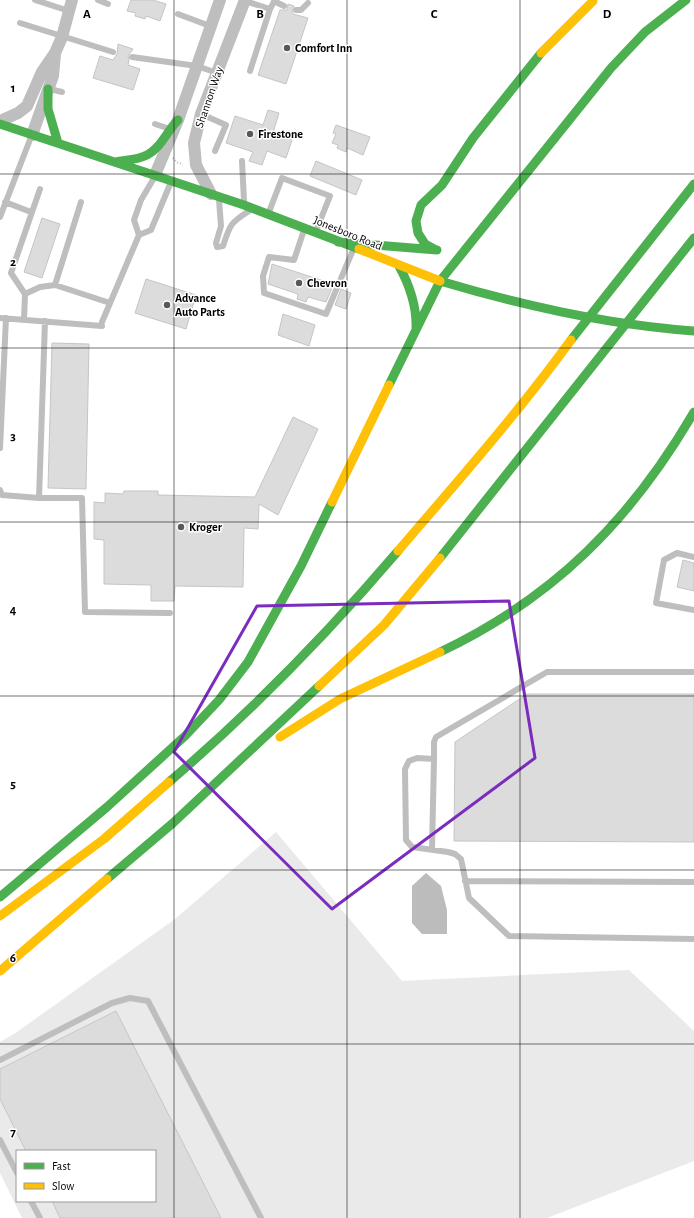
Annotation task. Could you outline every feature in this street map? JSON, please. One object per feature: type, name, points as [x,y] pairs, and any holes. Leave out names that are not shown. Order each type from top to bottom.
[{"type":"main road","points":[[436,250],[425,244],[418,233],[416,221],[420,205],[442,185],[473,138],[543,51],[593,0]]},
{"type":"main road","points":[[0,897],[107,807],[185,736],[219,700],[248,662],[301,566],[440,281],[610,68],[645,32],[686,0]]},
{"type":"main road","points":[[48,89],[48,109],[58,143]]},
{"type":"main road","name":"Jonesboro Road","points":[[0,122],[32,135],[172,180],[249,207],[440,281],[529,306],[603,322],[694,331]]},
{"type":"main road","points":[[116,162],[149,154],[173,126]]},
{"type":"main road","points":[[0,916],[104,839],[200,756],[310,650],[392,558],[493,438],[552,366],[585,320],[694,184]]},
{"type":"main road","points":[[0,970],[173,823],[384,625],[468,524],[554,412],[694,238]]},
{"type":"main road","points":[[338,242],[452,250],[471,242]]},
{"type":"main road","points":[[399,266],[411,290],[417,308],[416,330]]},
{"type":"main road","points":[[238,763],[347,695],[469,638],[518,608],[557,580],[606,535],[644,492],[677,445],[694,412]]},
{"type":"street","name":"Shannon Way","points":[[155,175],[197,66],[220,0]]},
{"type":"street","name":"Shannon Way","points":[[215,195],[196,166],[194,143],[201,114],[245,0]]},
{"type":"street","points":[[0,122],[23,110],[42,72],[55,53],[62,37],[70,6]]},
{"type":"street","points":[[32,135],[53,76],[55,53]]},
{"type":"lane","points":[[35,0],[70,6]]},
{"type":"lane","points":[[98,0],[108,4]]},
{"type":"lane","points":[[245,0],[270,9]]},
{"type":"lane","points":[[296,10],[301,10],[308,2],[300,0]]},
{"type":"lane","points":[[250,71],[270,9],[275,1],[284,6]]},
{"type":"lane","points":[[178,14],[210,26]]},
{"type":"lane","points":[[20,23],[112,52]]},
{"type":"lane","points":[[132,57],[197,66],[217,74]]},
{"type":"lane","points":[[48,89],[62,92]]},
{"type":"lane","points":[[201,114],[226,125],[216,150]]},
{"type":"lane","points":[[155,124],[173,126]]},
{"type":"lane","points":[[0,217],[3,204],[32,135]]},
{"type":"lane","points":[[215,195],[221,226],[216,242],[217,247],[223,246],[229,226],[249,207],[242,161]]},
{"type":"lane","points":[[139,236],[134,220],[141,200],[155,175]]},
{"type":"lane","points":[[268,214],[282,178],[330,196],[316,233]]},
{"type":"lane","points":[[0,448],[3,318],[102,324],[139,236],[151,230],[172,180]]},
{"type":"lane","points":[[24,320],[25,294],[11,273],[40,189]]},
{"type":"lane","points":[[55,285],[81,202]]},
{"type":"lane","points":[[3,204],[31,212]]},
{"type":"lane","points":[[304,228],[294,260],[269,257],[263,276],[264,293],[326,314],[354,248]]},
{"type":"lane","points":[[25,294],[40,287],[55,285],[110,303]]},
{"type":"lane","points":[[39,498],[46,321]]},
{"type":"lane","points":[[0,490],[2,495],[39,498],[82,498],[85,612],[170,613]]},
{"type":"lane","points":[[694,557],[677,553],[664,560],[656,603],[694,610]]},
{"type":"lane","points":[[432,849],[434,742],[436,737],[547,672],[694,672]]},
{"type":"lane","points":[[434,759],[417,758],[409,761],[405,769],[406,840],[412,847],[448,852],[455,854],[461,859],[469,898],[509,936],[694,939]]},
{"type":"lane","points":[[465,881],[694,882]]},
{"type":"lane","points":[[0,1060],[112,1003],[130,998],[148,1001],[261,1218]]},
{"type":"lane","points":[[0,1140],[16,1171]]},
{"type":"lane","points":[[32,1202],[40,1218]]},
{"type":"path","points":[[173,158],[178,163],[184,164]]},
{"type":"highlighted area","points":[[509,601],[535,758],[332,909],[174,752],[257,606]]},
{"type":"shaded area","points":[[276,832],[402,981],[629,970],[694,1031],[694,1161],[547,1218],[22,1218],[0,1173],[0,1042],[17,1032],[175,919]]},
{"type":"shaded area","points":[[426,873],[441,886],[447,910],[447,934],[422,934],[412,923],[412,886]]},
{"type":"building","points":[[131,0],[153,0],[166,4],[160,21],[146,16],[145,19],[135,16],[136,13],[127,11]]},
{"type":"building","points":[[288,4],[294,6],[292,10],[293,14],[308,18],[286,84],[258,75],[280,10],[287,10]]},
{"type":"building","points":[[118,44],[133,49],[128,56],[128,65],[140,69],[133,90],[93,78],[100,56],[113,60],[117,54]]},
{"type":"building","name":"Firestone","points":[[268,110],[279,113],[273,133],[292,140],[286,158],[267,151],[262,165],[249,161],[253,152],[226,143],[235,116],[263,125]]},
{"type":"building","points":[[336,125],[370,137],[363,155],[347,148],[346,152],[337,148],[338,145],[332,143],[336,134],[333,133]]},
{"type":"building","points":[[316,161],[362,180],[356,195],[310,176]]},
{"type":"building","points":[[42,218],[60,224],[42,278],[24,272]]},
{"type":"building","name":"Chevron","points":[[272,264],[330,283],[329,285],[333,286],[326,302],[308,297],[306,302],[297,299],[298,294],[268,284]]},
{"type":"building","points":[[146,279],[196,295],[186,329],[135,313]]},
{"type":"building","points":[[341,289],[351,293],[346,309],[335,305]]},
{"type":"building","points":[[283,314],[315,325],[309,346],[278,335]]},
{"type":"building","points":[[52,343],[89,344],[86,489],[48,488]]},
{"type":"building","points":[[293,417],[318,429],[278,515],[259,504],[258,529],[244,528],[243,587],[175,586],[174,601],[151,601],[151,585],[104,584],[104,540],[94,539],[94,502],[105,503],[105,493],[123,494],[124,491],[158,491],[158,495],[255,497]]},
{"type":"building","points":[[683,560],[694,563],[694,591],[677,587]]},
{"type":"building","points":[[527,694],[694,694],[694,842],[454,841],[455,742]]},
{"type":"building","points":[[116,1011],[221,1218],[60,1218],[52,1202],[156,1202],[156,1150],[26,1150],[0,1099],[0,1069]]},
{"type":"traffic: fast","points":[[389,385],[440,281],[611,68],[645,32],[686,0]]},
{"type":"traffic: fast","points":[[436,250],[425,244],[418,233],[416,221],[421,205],[442,185],[473,138],[541,53]]},
{"type":"traffic: fast","points":[[48,89],[48,109],[58,143]]},
{"type":"traffic: fast","points":[[116,162],[132,160],[152,152],[178,120]]},
{"type":"traffic: fast","points":[[0,124],[244,205],[359,249]]},
{"type":"traffic: fast","points":[[571,340],[694,184]]},
{"type":"traffic: fast","points":[[440,558],[694,238]]},
{"type":"traffic: fast","points":[[338,242],[437,250]]},
{"type":"traffic: fast","points":[[399,266],[412,296],[416,329]]},
{"type":"traffic: fast","points":[[440,281],[503,299],[566,313],[629,324],[694,331]]},
{"type":"traffic: fast","points":[[440,652],[481,631],[519,607],[554,581],[586,552],[616,521],[644,487],[670,451],[694,412]]},
{"type":"traffic: fast","points":[[0,897],[107,807],[185,736],[219,700],[248,662],[301,566],[332,502]]},
{"type":"traffic: fast","points":[[169,782],[200,755],[288,671],[344,612],[398,551]]},
{"type":"traffic: fast","points":[[107,879],[173,823],[319,686]]},
{"type":"traffic: slow","points":[[541,53],[593,1]]},
{"type":"traffic: slow","points":[[359,249],[440,281]]},
{"type":"traffic: slow","points":[[398,551],[509,421],[571,340]]},
{"type":"traffic: slow","points":[[332,502],[389,385]]},
{"type":"traffic: slow","points":[[319,686],[384,625],[440,558]]},
{"type":"traffic: slow","points":[[280,737],[340,699],[440,652]]},
{"type":"traffic: slow","points":[[0,916],[104,839],[169,782]]},
{"type":"traffic: slow","points":[[0,971],[107,879]]},
{"type":"place","name":"Comfort Inn","points":[[287,48]]},
{"type":"place","name":"Firestone","points":[[250,134]]},
{"type":"place","name":"Chevron","points":[[299,283]]},
{"type":"place","name":"Advance Auto Parts","points":[[167,305]]},
{"type":"place","name":"Kroger","points":[[181,527]]}]
